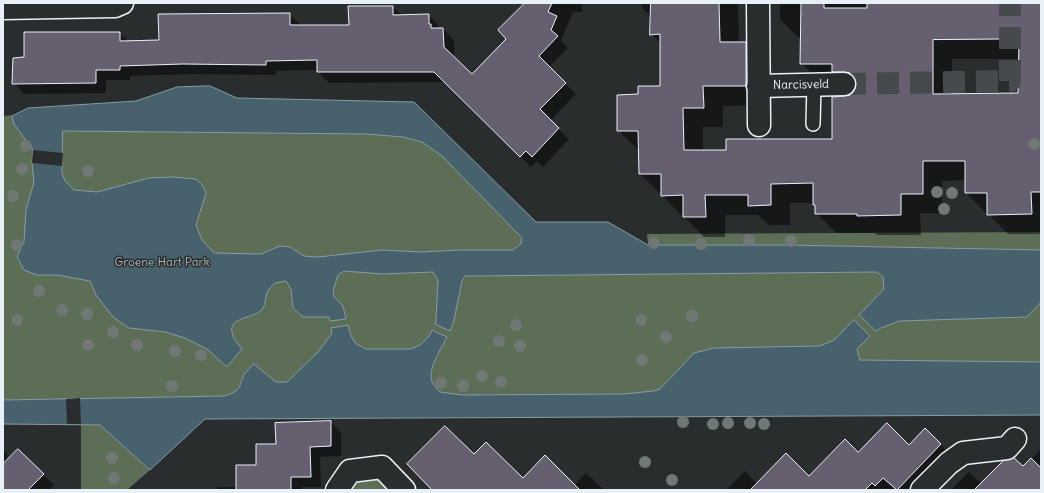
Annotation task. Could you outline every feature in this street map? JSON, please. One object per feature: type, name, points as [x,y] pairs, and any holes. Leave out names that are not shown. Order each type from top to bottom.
[{"type":"street","points":[[3,8],[115,6],[122,3]]},
{"type":"street","name":"Narcisveld","points":[[758,3],[759,125]]},
{"type":"street","name":"Narcisveld","points":[[758,86],[844,84]]},
{"type":"street","points":[[922,490],[949,463],[963,453],[1007,448],[1015,439]]},
{"type":"street","points":[[337,490],[350,471],[382,467],[404,490]]},
{"type":"lane","points":[[814,85],[814,124]]},
{"type":"green space","name":"Groene Hart Park","points":[[412,112],[558,257],[1041,261],[1041,401],[3,414],[3,116],[37,113]]},
{"type":"green space","points":[[1041,232],[1041,250],[786,245],[648,245],[647,234]]},
{"type":"green space","points":[[81,424],[100,425],[150,470],[127,490],[81,490]]},
{"type":"green space","points":[[382,476],[394,490],[344,490],[355,478]]},
{"type":"water","points":[[210,86],[237,98],[414,102],[536,222],[608,222],[648,245],[786,245],[1041,250],[1041,302],[1027,317],[899,321],[876,331],[859,315],[884,289],[883,277],[877,272],[465,276],[462,281],[454,320],[450,331],[435,324],[438,280],[433,272],[382,274],[344,271],[338,275],[333,291],[334,297],[343,306],[346,319],[330,321],[329,317],[303,317],[293,308],[291,289],[286,281],[275,283],[268,290],[264,306],[259,312],[233,324],[233,336],[242,349],[227,367],[207,349],[185,338],[165,332],[129,328],[113,317],[96,295],[90,281],[57,275],[37,275],[24,270],[17,257],[24,242],[26,210],[34,182],[32,163],[33,150],[14,124],[12,116],[28,108],[136,101],[177,87]],"holes":[[[63,131],[367,134],[403,137],[422,142],[442,156],[522,238],[521,244],[513,250],[421,252],[382,250],[318,257],[304,256],[290,247],[280,246],[261,254],[214,253],[202,240],[196,225],[206,193],[202,185],[196,179],[172,177],[149,178],[97,192],[74,190],[65,181],[62,173]]]},
{"type":"water","points":[[854,320],[870,336],[857,349],[860,360],[1041,362],[1041,415],[205,419],[150,470],[100,425],[3,424],[3,400],[224,396],[236,391],[244,376],[254,364],[276,382],[287,382],[319,351],[332,333],[331,328],[348,325],[351,336],[356,344],[366,349],[411,349],[420,345],[429,336],[432,330],[447,337],[435,360],[431,372],[432,382],[440,392],[462,395],[624,394],[660,389],[694,353],[714,348],[820,346],[834,340]]},
{"type":"pier","points":[[33,150],[63,153],[62,166],[32,163]]},
{"type":"pier","points":[[80,398],[81,424],[67,424],[66,399]]},
{"type":"building","points":[[525,3],[552,3],[548,12],[557,16],[551,30],[558,36],[539,56],[566,83],[540,109],[559,128],[532,157],[526,151],[520,157],[434,72],[317,72],[317,60],[266,61],[266,65],[183,64],[120,66],[120,70],[96,70],[96,83],[12,84],[13,58],[24,57],[24,32],[120,32],[120,41],[159,40],[158,14],[290,13],[290,25],[349,25],[348,6],[393,6],[393,15],[429,14],[429,24],[431,24],[431,28],[443,28],[444,47],[472,74],[506,39],[498,30]]},
{"type":"building","points":[[651,3],[719,3],[720,42],[746,42],[746,86],[703,86],[704,108],[683,108],[684,150],[726,150],[726,139],[832,139],[832,97],[850,95],[855,90],[856,83],[854,77],[850,73],[832,72],[832,64],[800,64],[801,3],[824,3],[824,8],[867,8],[867,3],[1041,3],[1041,192],[1031,192],[1032,214],[987,215],[987,193],[965,193],[965,161],[923,161],[923,194],[901,194],[901,215],[857,216],[857,214],[815,214],[815,205],[813,205],[813,183],[771,184],[771,205],[748,206],[748,195],[705,195],[706,217],[683,217],[683,195],[661,196],[661,174],[639,174],[638,131],[617,131],[617,95],[638,94],[638,86],[660,86],[660,34],[650,35]],"holes":[[[933,40],[1019,40],[1018,93],[933,94]]]},
{"type":"building","points":[[331,421],[331,446],[310,447],[311,477],[291,477],[291,490],[236,490],[236,465],[256,465],[256,444],[276,444],[275,423]]},
{"type":"building","points":[[887,423],[909,445],[925,428],[941,444],[897,490],[883,478],[875,486],[872,483],[865,490],[750,490],[786,453],[809,476],[845,439],[858,452]]},
{"type":"building","points":[[445,426],[474,454],[486,442],[523,478],[545,455],[580,490],[432,490],[407,464]]},
{"type":"building","points":[[18,449],[44,474],[28,490],[3,490],[3,464]]},
{"type":"building","points":[[1014,458],[1023,466],[1031,458],[1041,468],[1041,490],[974,490],[1003,461]]},
{"type":"tunnel","points":[[844,84],[1010,81],[1010,3]]}]
